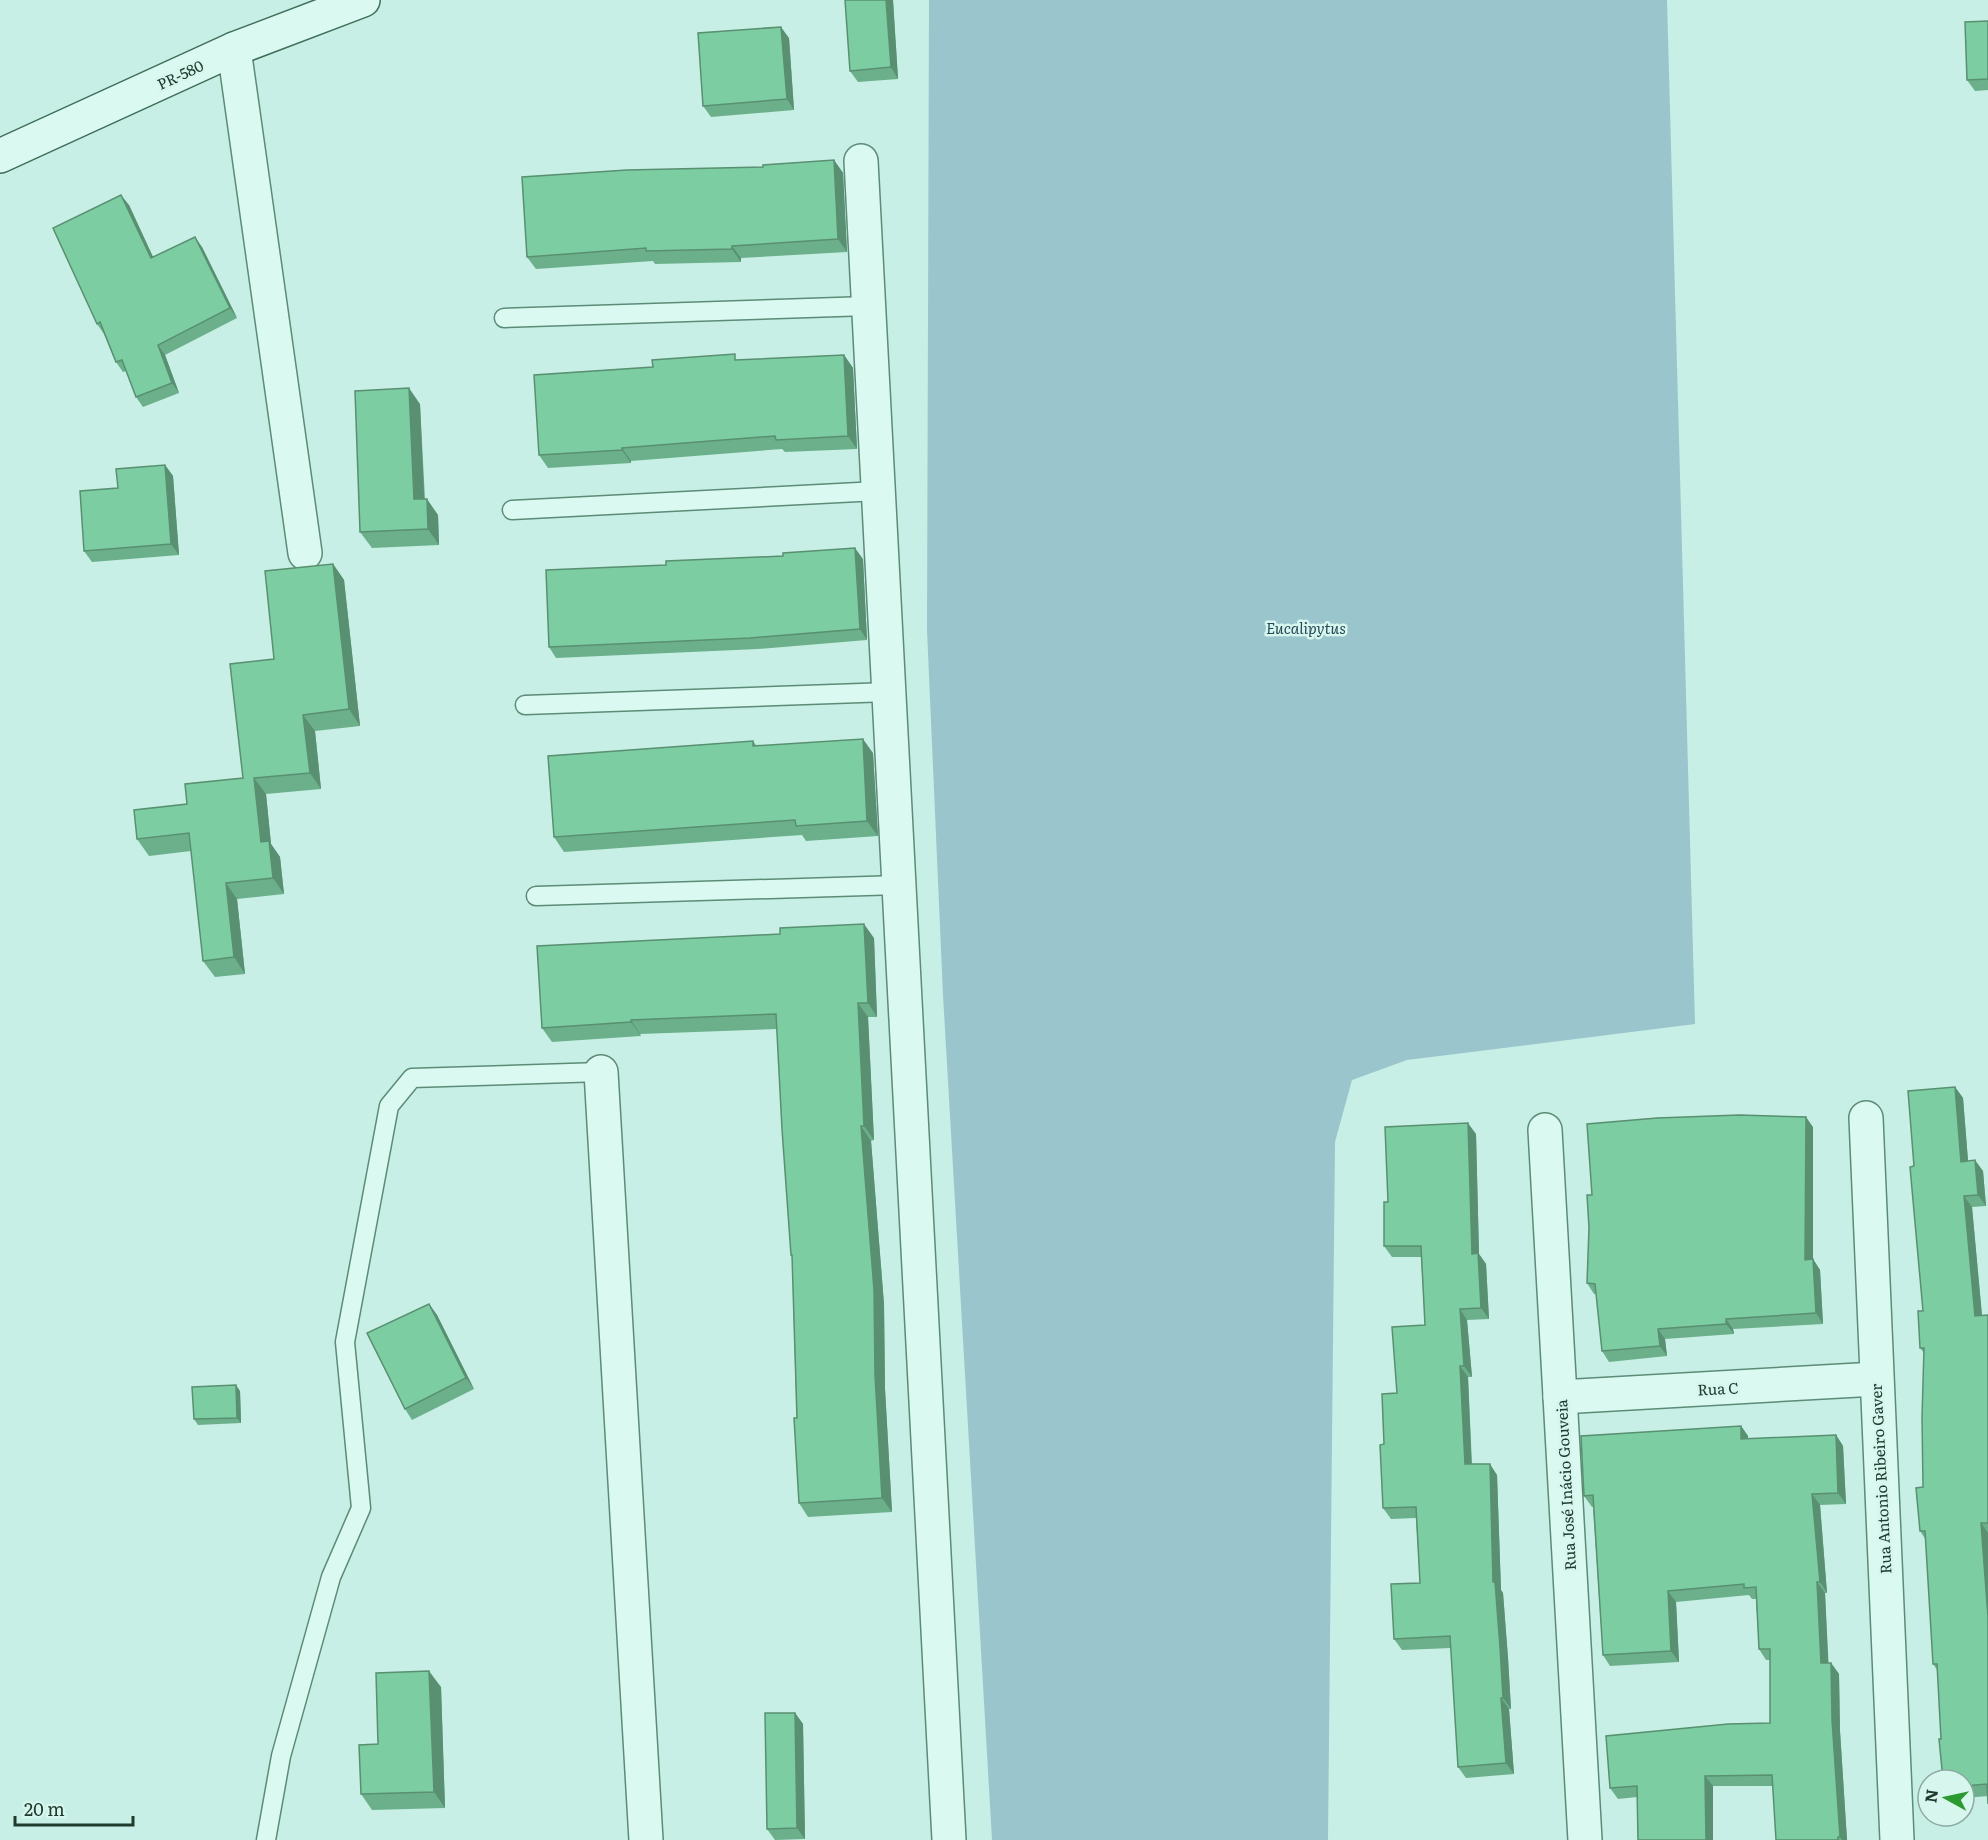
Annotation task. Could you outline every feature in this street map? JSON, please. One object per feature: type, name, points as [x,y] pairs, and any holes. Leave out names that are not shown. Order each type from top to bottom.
[{"type":"street","name":"PR-580","points":[[0,156],[234,49],[363,0]]},
{"type":"street","points":[[234,49],[305,553]]},
{"type":"street","points":[[861,161],[949,1840]]},
{"type":"street","points":[[601,1072],[646,1840]]},
{"type":"street","name":"Rua Antonio Ribeiro Gaver","points":[[1866,1118],[1897,1840]]},
{"type":"street","name":"Rua José Inácio Gouveia","points":[[1545,1130],[1585,1840]]},
{"type":"street","name":"Rua C","points":[[1560,1397],[1876,1379]]},
{"type":"lane","points":[[504,318],[868,306]]},
{"type":"lane","points":[[512,510],[878,490]]},
{"type":"lane","points":[[525,705],[889,692]]},
{"type":"lane","points":[[536,896],[899,885]]},
{"type":"lane","points":[[266,1840],[281,1756],[332,1578],[361,1508],[345,1342],[388,1106],[412,1078],[601,1072]]},
{"type":"green space","name":"Eucalipytus","points":[[929,0],[1667,0],[1695,1024],[1407,1060],[1352,1080],[1335,1142],[1328,1840],[992,1840],[943,995],[927,630]]},
{"type":"building","points":[[845,0],[886,0],[891,67],[850,71]]},
{"type":"building","points":[[1988,21],[1988,79],[1967,80],[1965,22]]},
{"type":"building","points":[[781,27],[787,99],[703,106],[698,33]]},
{"type":"building","points":[[834,160],[838,239],[732,246],[732,249],[646,251],[646,248],[527,257],[522,177],[627,170],[763,167],[763,165]]},
{"type":"building","points":[[121,195],[151,258],[195,237],[230,308],[158,345],[172,383],[136,397],[122,360],[116,362],[100,322],[97,324],[53,228]]},
{"type":"building","points":[[735,354],[735,360],[844,355],[848,436],[776,440],[775,436],[539,455],[534,375],[653,367],[652,360]]},
{"type":"building","points":[[409,388],[414,499],[427,499],[428,529],[360,532],[355,391]]},
{"type":"building","points":[[165,465],[171,544],[84,551],[80,491],[118,488],[116,469]]},
{"type":"building","points":[[855,548],[860,629],[750,638],[549,647],[546,570],[666,565],[666,561],[783,556],[783,553]]},
{"type":"building","points":[[333,564],[349,709],[303,715],[310,773],[254,778],[261,842],[269,841],[273,878],[226,883],[234,957],[203,961],[189,833],[137,839],[134,810],[187,804],[185,784],[243,778],[230,664],[274,659],[265,571]]},
{"type":"building","points":[[863,739],[867,821],[796,826],[795,820],[554,837],[548,756],[753,741],[753,746]]},
{"type":"building","points":[[864,924],[868,1003],[858,1003],[864,1126],[861,1126],[874,1290],[875,1375],[882,1498],[799,1503],[794,1418],[797,1418],[792,1255],[776,1014],[631,1020],[631,1022],[542,1028],[537,946],[780,934],[780,928]]},
{"type":"building","points":[[1955,1087],[1961,1162],[1975,1160],[1978,1195],[1964,1196],[1975,1316],[1988,1315],[1988,1523],[1981,1523],[1988,1617],[1988,1804],[1987,1784],[1976,1785],[1976,1768],[1942,1768],[1937,1664],[1933,1664],[1925,1531],[1920,1531],[1916,1488],[1923,1487],[1924,1348],[1920,1348],[1918,1311],[1923,1311],[1910,1167],[1914,1166],[1908,1091]]},
{"type":"building","points":[[1739,1115],[1806,1117],[1805,1260],[1813,1259],[1816,1313],[1726,1319],[1726,1324],[1658,1329],[1660,1346],[1602,1351],[1595,1284],[1587,1283],[1589,1228],[1587,1195],[1592,1195],[1587,1124],[1657,1118]]},
{"type":"building","points":[[1468,1123],[1472,1254],[1478,1253],[1481,1308],[1460,1309],[1464,1366],[1460,1366],[1465,1464],[1490,1464],[1493,1582],[1495,1582],[1500,1647],[1506,1763],[1458,1767],[1450,1636],[1394,1639],[1391,1584],[1420,1583],[1416,1507],[1383,1508],[1380,1445],[1384,1444],[1382,1394],[1397,1393],[1392,1327],[1425,1325],[1421,1246],[1384,1246],[1384,1202],[1388,1202],[1385,1127]]},
{"type":"building","points":[[429,1304],[466,1378],[405,1409],[367,1333]]},
{"type":"building","points":[[236,1385],[237,1418],[194,1419],[192,1387]]},
{"type":"building","points":[[1741,1426],[1741,1439],[1836,1435],[1838,1493],[1812,1494],[1820,1582],[1817,1582],[1821,1663],[1831,1663],[1832,1720],[1840,1837],[1838,1840],[1776,1840],[1772,1775],[1705,1776],[1706,1840],[1638,1840],[1637,1786],[1610,1788],[1606,1736],[1728,1724],[1770,1723],[1770,1649],[1759,1649],[1756,1587],[1744,1588],[1744,1584],[1668,1591],[1671,1651],[1603,1655],[1593,1495],[1584,1496],[1581,1436]]},
{"type":"building","points":[[429,1671],[434,1792],[361,1794],[359,1745],[378,1744],[376,1673]]},
{"type":"building","points":[[765,1713],[795,1713],[797,1828],[767,1829]]}]
